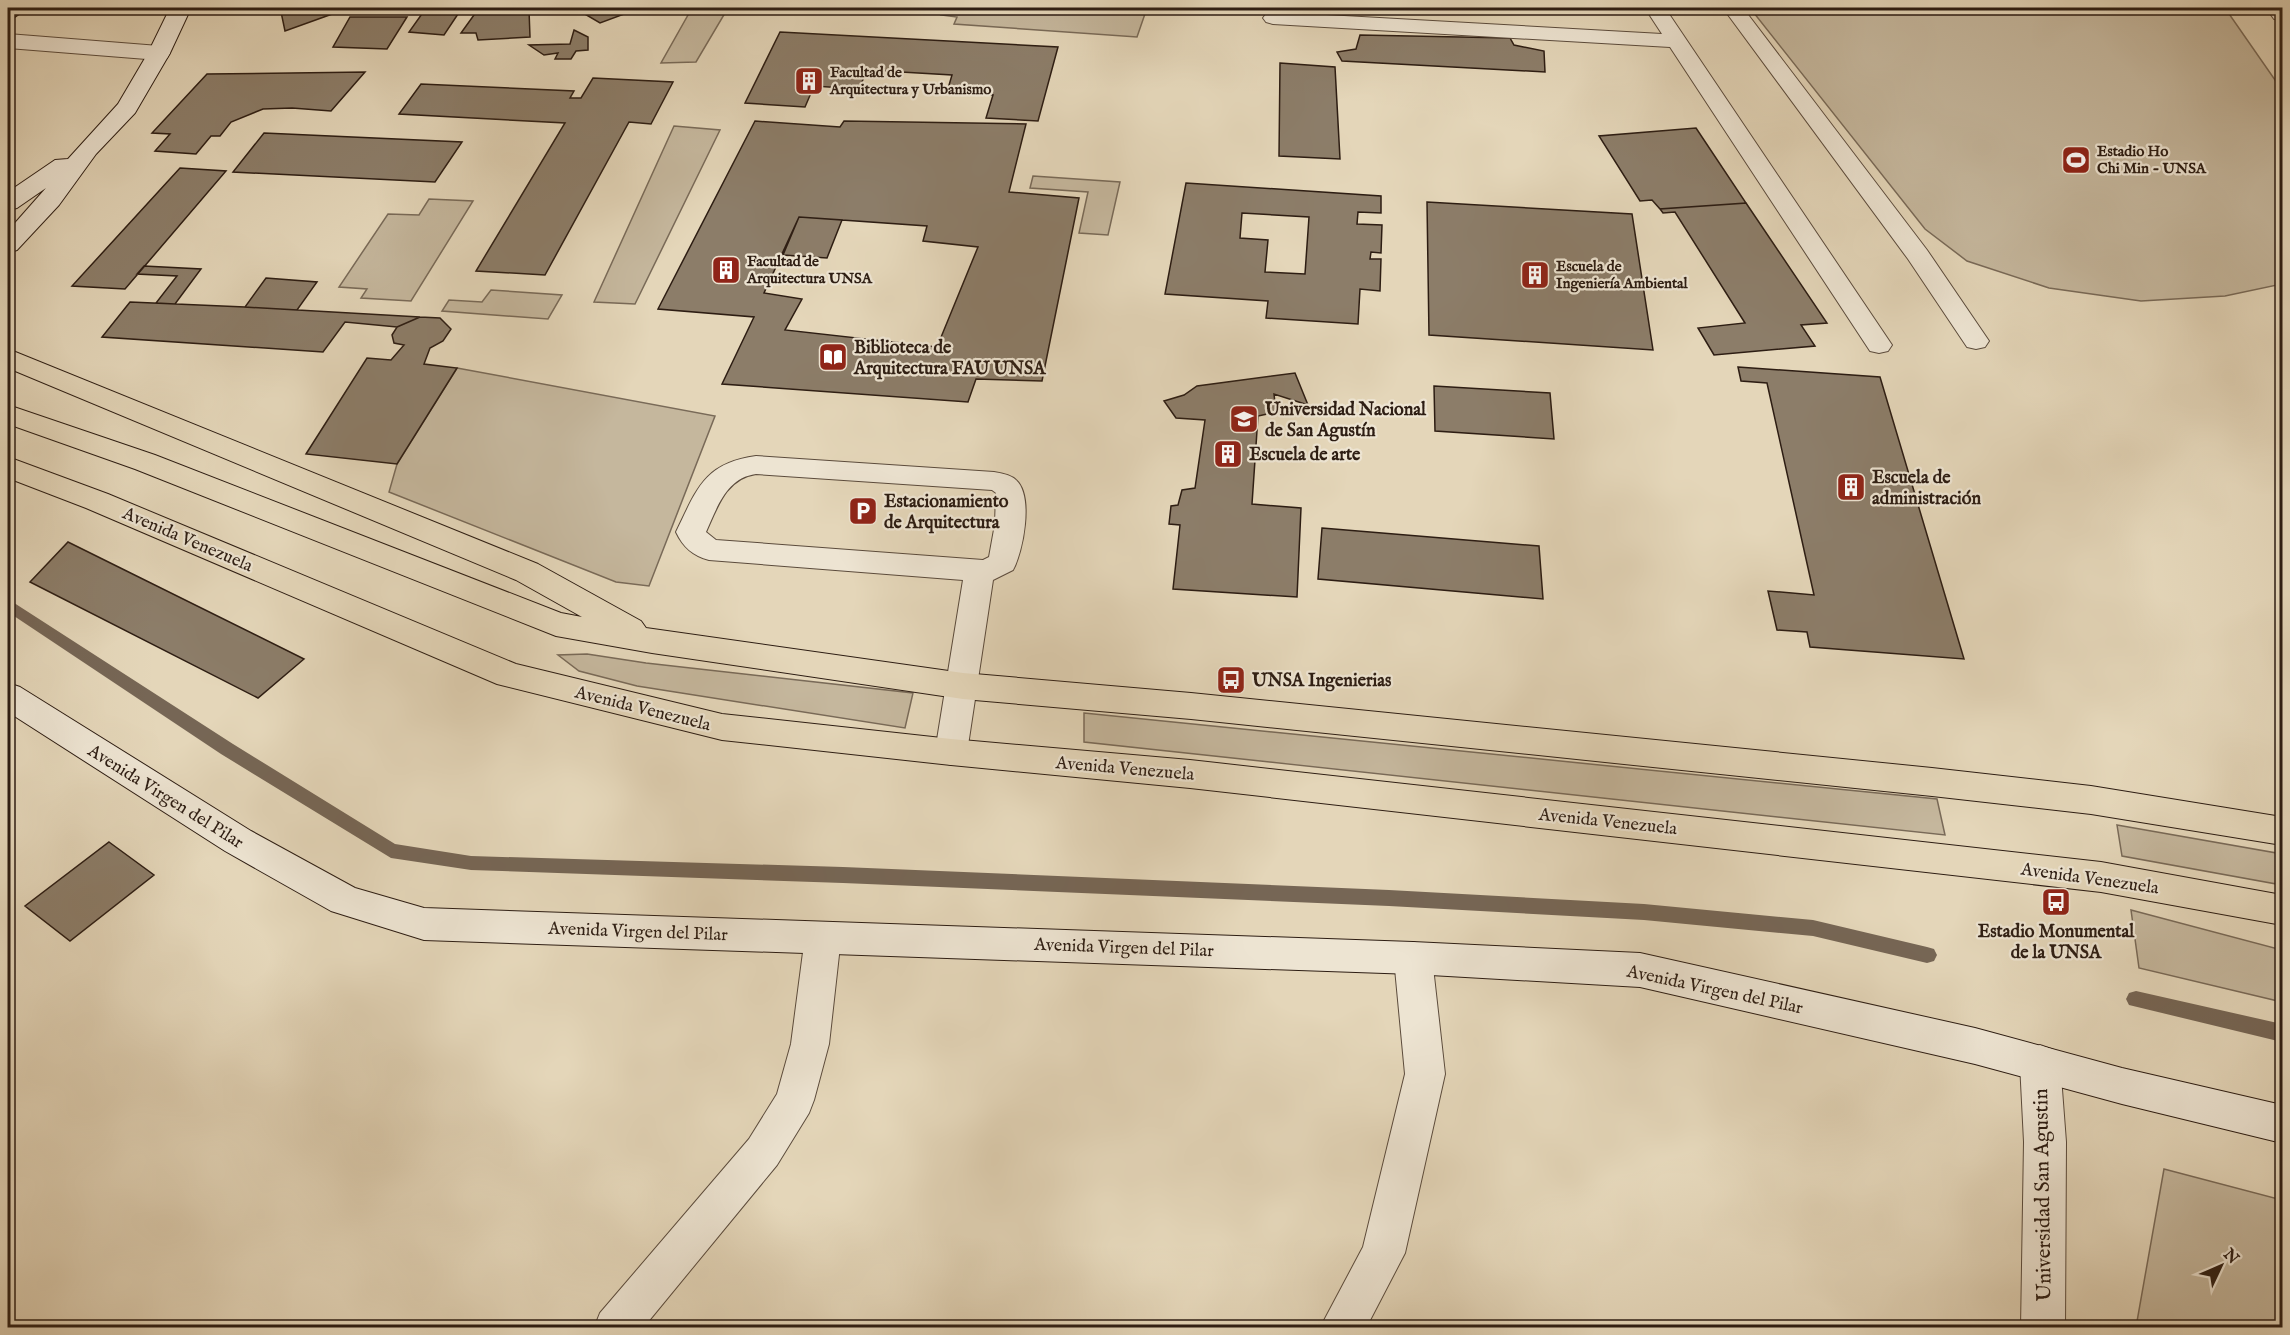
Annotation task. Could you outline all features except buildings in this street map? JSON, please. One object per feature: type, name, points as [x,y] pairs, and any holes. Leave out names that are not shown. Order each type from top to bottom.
[{"type":"main road","points":[[8,245],[50,200],[88,149],[127,108],[159,52],[180,8]]},
{"type":"main road","points":[[2277,8],[2283,14]]},
{"type":"main road","points":[[8,41],[159,52]]},
{"type":"main road","points":[[8,204],[88,149]]},
{"type":"main road","points":[[8,358],[527,572],[652,641]]},
{"type":"main road","points":[[8,414],[145,462],[556,624],[652,641],[963,686],[1179,705],[1943,783],[2091,800],[2283,831]]},
{"type":"main road","name":"Avenida Venezuela","points":[[8,467],[97,501],[509,675],[723,727],[951,752],[1190,774],[2101,877],[2280,911]]},
{"type":"main road","name":"Avenida Virgen del Pilar","points":[[8,696],[238,841],[344,900],[424,924],[1413,958],[1640,970],[2040,1063],[2122,1086],[2283,1124]]},
{"type":"main road","points":[[1342,1328],[1383,1254],[1425,1074],[1413,958]]},
{"type":"main road","name":"Universidad San Agustin","points":[[2040,1063],[2045,1142],[2043,1328]]},
{"type":"lane","points":[[1655,8],[1879,345]]},
{"type":"lane","points":[[1733,8],[1918,255],[1976,341]]},
{"type":"lane","points":[[1273,18],[1677,41]]},
{"type":"lane","points":[[744,466],[994,481],[1006,486],[1011,494],[1004,557],[997,567],[988,571],[979,571],[721,552],[709,550],[700,545],[691,532],[718,481],[725,474],[744,466]]},
{"type":"lane","points":[[951,752],[979,571]]},
{"type":"lane","points":[[615,1328],[763,1152],[795,1100],[810,1044],[823,937]]},
{"type":"shaded area","points":[[692,8],[728,8],[696,62],[661,63]]},
{"type":"shaded area","points":[[945,8],[1147,8],[1137,37],[954,24],[957,17],[941,15]]},
{"type":"shaded area","name":"Estadio Ho Chi Min - UNSA","points":[[1750,8],[2225,8],[2282,90],[2282,284],[2225,296],[2141,301],[2049,288],[1967,261],[1925,229]]},
{"type":"shaded area","points":[[674,126],[720,130],[635,304],[594,302]]},
{"type":"shaded area","points":[[1033,176],[1120,182],[1108,235],[1079,233],[1088,192],[1030,188]]},
{"type":"shaded area","points":[[429,199],[473,201],[411,301],[361,298],[367,289],[339,287],[388,214],[419,215]]},
{"type":"shaded area","points":[[491,290],[562,295],[548,319],[442,311],[449,300],[482,302]]},
{"type":"shaded area","points":[[457,368],[715,416],[649,586],[616,582],[389,492],[397,464]]},
{"type":"shaded area","points":[[587,654],[646,663],[913,693],[905,728],[637,686],[579,671],[558,655]]},
{"type":"shaded area","points":[[1084,713],[1937,799],[1945,835],[1084,742]]},
{"type":"shaded area","points":[[2117,825],[2282,854],[2282,885],[2122,856]]},
{"type":"shaded area","points":[[2131,910],[2282,950],[2282,1002],[2139,968]]},
{"type":"shaded area","points":[[2164,1169],[2282,1200],[2282,1327],[2136,1327]]},
{"type":"waterway","points":[[8,605],[227,749],[391,851],[471,863],[843,875],[1389,898],[1644,912],[1813,928],[1927,955]]},
{"type":"waterway","points":[[2136,999],[2282,1033]]},
{"type":"place","name":"Facultad de Arquitectura y Urbanismo","points":[[809,81]]},
{"type":"place","name":"Estadio Ho Chi Min - UNSA","points":[[2076,160]]},
{"type":"place","name":"Facultad de Arquitectura UNSA","points":[[726,270]]},
{"type":"place","name":"Escuela de Ingeniería Ambiental","points":[[1535,275]]},
{"type":"place","name":"Biblioteca de Arquitectura FAU UNSA","points":[[833,357]]},
{"type":"place","name":"Universidad Nacional de San Agustín","points":[[1244,419]]},
{"type":"place","name":"Escuela de arte","points":[[1228,454]]},
{"type":"place","name":"Escuela de administración","points":[[1851,487]]},
{"type":"place","name":"Estacionamiento de Arquitectura","points":[[863,511]]},
{"type":"place","name":"UNSA Ingenierias","points":[[1231,680]]},
{"type":"place","name":"Estadio Monumental de la UNSA","points":[[2056,902]]}]
